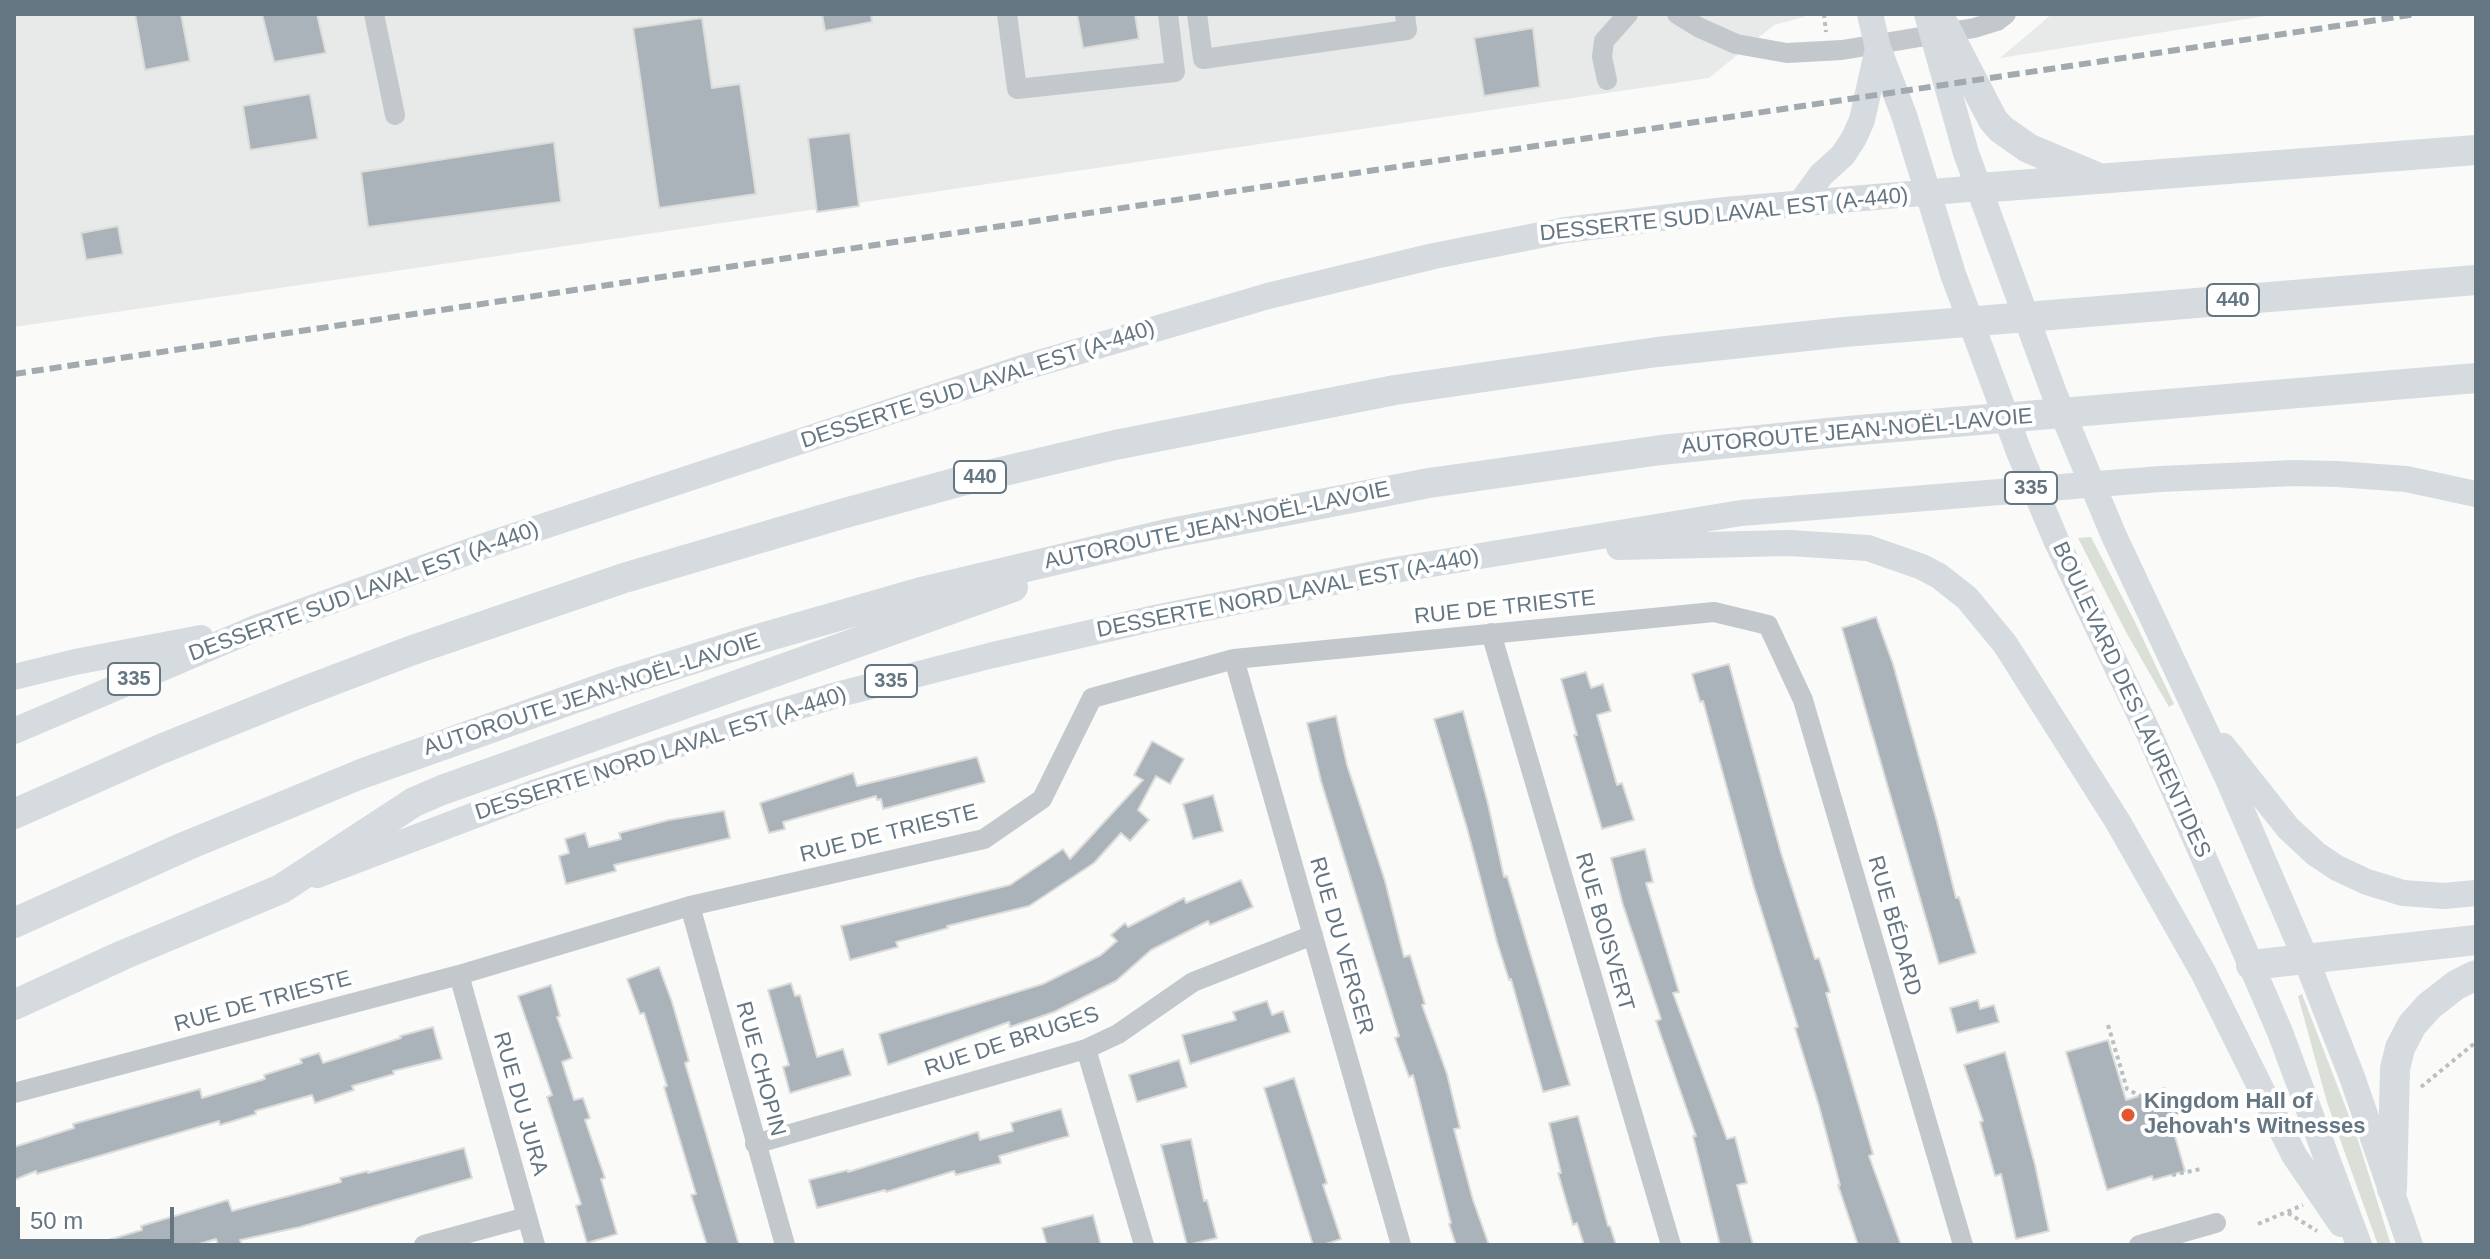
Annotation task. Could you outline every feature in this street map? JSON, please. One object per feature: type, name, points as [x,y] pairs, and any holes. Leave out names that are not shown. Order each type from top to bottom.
[{"type":"highway","points":[[1938,14],[1993,120],[2022,145],[2101,179]]},
{"type":"highway","points":[[1979,188],[2476,150]]},
{"type":"highway","name":"440","points":[[14,814],[291,696],[585,591],[721,548],[972,478],[1115,445],[1395,390],[1657,352],[1844,332],[2476,280]]},
{"type":"highway","name":"AUTOROUTE JEAN-NOËL-LAVOIE","points":[[14,923],[186,846],[361,774],[623,681],[925,591],[1166,534],[1429,483],[1661,450],[1848,431],[2476,378]]},
{"type":"highway","points":[[281,889],[414,802],[442,790],[1166,534]]},
{"type":"highway","name":"DESSERTE NORD LAVAL EST (A-440)","points":[[14,1005],[123,955],[281,889]]},
{"type":"highway","points":[[2251,965],[2476,940]]},
{"type":"highway","points":[[2392,1189],[2395,1069],[2400,1048],[2412,1025],[2429,1006],[2456,985],[2476,975]]},
{"type":"main road","name":"BOULEVARD DES LAURENTIDES","points":[[1870,14],[1878,48],[1904,115],[1926,192],[1979,349],[2056,540],[2151,738],[2280,1032],[2357,1245]]},
{"type":"main road","name":"335","points":[[1927,14],[1966,153],[2054,393],[2114,536],[2196,712]]},
{"type":"main road","points":[[1800,204],[1854,138],[1862,120],[1878,48]]},
{"type":"main road","name":"DESSERTE SUD LAVAL EST (A-440)","points":[[14,731],[256,628],[627,497],[1022,368],[1256,299],[1434,256],[1566,230],[1979,188]]},
{"type":"main road","name":"335","points":[[1523,550],[1741,513],[2160,479],[2337,474],[2406,479],[2476,494]]},
{"type":"main road","points":[[1523,550],[1789,543],[1851,546],[1904,559],[1953,586],[1978,609],[2005,644],[2118,822],[2203,972],[2294,1155],[2357,1245]]},
{"type":"main road","name":"DESSERTE NORD LAVAL EST (A-440)","points":[[281,889],[536,792],[743,723],[867,687],[1023,648],[1253,597],[1436,562],[1523,550]]},
{"type":"main road","points":[[14,677],[75,662],[256,628]]},
{"type":"main road","points":[[2196,712],[2288,828],[2327,862],[2367,882],[2403,893],[2444,896],[2476,893]]},
{"type":"main road","points":[[2196,712],[2305,957],[2410,1245]]},
{"type":"street","points":[[374,14],[395,115]]},
{"type":"street","points":[[1007,14],[1017,89],[1175,72],[1168,14]]},
{"type":"street","points":[[1197,14],[1203,59],[1407,30],[1405,14]]},
{"type":"street","points":[[1607,80],[1602,57],[1604,41],[1628,14]]},
{"type":"street","points":[[1677,14],[1736,44],[1771,52],[1805,53],[1842,50],[1974,28],[1997,21],[2006,14]]},
{"type":"street","name":"RUE DE TRIESTE","points":[[14,1093],[459,975],[690,906],[984,839],[1042,799],[1092,698],[1234,659],[1714,612],[1768,625]]},
{"type":"street","name":"RUE BÉDARD","points":[[1768,625],[1803,700],[1963,1245]]},
{"type":"street","name":"RUE BOISVERT","points":[[1491,633],[1671,1245]]},
{"type":"street","name":"RUE DU VERGER","points":[[1234,659],[1401,1245]]},
{"type":"street","name":"RUE CHOPIN","points":[[690,906],[785,1245]]},
{"type":"street","name":"RUE DE BRUGES","points":[[755,1144],[1086,1049],[1118,1034],[1193,982],[1313,935]]},
{"type":"street","name":"RUE DU JURA","points":[[459,975],[535,1245]]},
{"type":"street","points":[[1086,1049],[1144,1245]]},
{"type":"street","points":[[424,1245],[527,1217]]},
{"type":"street","points":[[2139,1245],[2216,1223]]},
{"type":"path","points":[[1824,14],[1825,28]]},
{"type":"path","points":[[2108,1025],[2127,1089],[2173,1113],[2186,1111]]},
{"type":"path","points":[[2416,1091],[2476,1042]]},
{"type":"path","points":[[2157,1104],[2161,1098]]},
{"type":"path","points":[[2172,1175],[2201,1169]]},
{"type":"path","points":[[2258,1224],[2305,1204]]},
{"type":"path","points":[[2288,1213],[2318,1232]]},
{"type":"shaded area","points":[[14,14],[1804,14],[1804,17],[1774,25],[1709,78],[14,327]]},
{"type":"shaded area","points":[[2052,14],[2278,14],[2000,58]]},
{"type":"shaded area","points":[[2091,537],[2174,704],[2169,707],[2078,538]]},
{"type":"shaded area","points":[[2302,994],[2356,1134],[2391,1245],[2378,1245],[2346,1156],[2327,1102],[2298,996]]},
{"type":"building","points":[[135,14],[181,14],[190,61],[145,70]]},
{"type":"building","points":[[262,14],[317,14],[326,53],[274,62]]},
{"type":"building","points":[[822,14],[871,14],[872,22],[825,31]]},
{"type":"building","points":[[1077,14],[1135,14],[1139,39],[1083,48]]},
{"type":"building","points":[[702,18],[712,88],[740,84],[756,194],[659,208],[633,28]]},
{"type":"building","points":[[1533,28],[1540,87],[1484,96],[1474,38]]},
{"type":"building","points":[[310,94],[318,139],[250,150],[243,106]]},
{"type":"building","points":[[850,133],[859,206],[817,212],[808,138]]},
{"type":"building","points":[[554,142],[561,202],[368,227],[361,172]]},
{"type":"building","points":[[118,226],[123,254],[86,260],[81,233]]},
{"type":"building","points":[[1876,617],[1893,664],[1956,898],[1959,897],[1976,953],[1939,964],[1842,628]]},
{"type":"building","points":[[1729,664],[1781,853],[1815,959],[1819,958],[1830,992],[1826,993],[1873,1154],[1869,1156],[1901,1245],[1858,1245],[1838,1185],[1819,1106],[1795,1028],[1798,1027],[1754,887],[1703,701],[1700,702],[1692,674]]},
{"type":"building","points":[[1586,672],[1591,688],[1603,684],[1611,711],[1597,715],[1617,785],[1622,783],[1634,820],[1602,829],[1561,679]]},
{"type":"building","points":[[1463,711],[1504,877],[1507,876],[1570,1085],[1543,1092],[1434,719]]},
{"type":"building","points":[[1336,716],[1347,765],[1385,881],[1404,957],[1410,955],[1425,1004],[1422,1005],[1447,1074],[1460,1128],[1454,1129],[1489,1245],[1456,1245],[1413,1075],[1409,1077],[1395,1038],[1399,1036],[1321,781],[1307,723]]},
{"type":"building","points":[[1152,741],[1184,759],[1170,784],[1156,776],[1138,810],[1149,820],[1130,841],[1121,833],[1094,863],[1029,906],[947,926],[896,942],[898,947],[850,960],[841,926],[1010,885],[1063,849],[1070,859],[1143,780],[1134,775]]},
{"type":"building","points":[[977,757],[985,782],[883,809],[881,799],[877,800],[876,796],[783,822],[785,829],[769,833],[760,803],[853,773],[857,786]]},
{"type":"building","points":[[1213,795],[1223,831],[1193,839],[1183,804]]},
{"type":"building","points":[[724,811],[730,838],[614,865],[616,871],[566,884],[559,856],[569,853],[565,839],[585,833],[589,847],[621,839],[619,833],[669,820]]},
{"type":"building","points":[[1645,849],[1653,882],[1646,883],[1679,992],[1673,993],[1727,1139],[1735,1137],[1747,1183],[1737,1185],[1753,1245],[1720,1245],[1693,1136],[1696,1136],[1656,1021],[1661,1019],[1623,905],[1611,858]]},
{"type":"building","points":[[1241,880],[1253,907],[1210,925],[1208,921],[1151,950],[1116,981],[1054,1012],[1010,1027],[1009,1022],[888,1065],[879,1034],[1043,984],[1101,955],[1117,941],[1111,935],[1125,923],[1128,927],[1184,898],[1186,903]]},
{"type":"building","points":[[659,967],[689,1061],[685,1063],[739,1245],[707,1245],[691,1195],[696,1194],[664,1087],[667,1086],[644,1013],[640,1014],[627,979]]},
{"type":"building","points":[[791,983],[795,996],[800,995],[817,1057],[843,1049],[851,1075],[790,1093],[783,1067],[789,1065],[768,990]]},
{"type":"building","points":[[551,985],[560,1016],[557,1017],[572,1058],[562,1062],[574,1100],[583,1098],[590,1118],[585,1120],[605,1178],[601,1179],[617,1234],[587,1243],[576,1206],[581,1204],[547,1097],[552,1095],[518,996]]},
{"type":"building","points":[[1978,1000],[1980,1009],[1994,1005],[1999,1022],[1957,1033],[1950,1008]]},
{"type":"building","points":[[1267,1001],[1272,1015],[1283,1011],[1290,1032],[1190,1064],[1182,1035],[1236,1020],[1233,1012]]},
{"type":"building","points":[[433,1027],[442,1059],[393,1071],[394,1074],[352,1086],[354,1090],[315,1103],[312,1095],[255,1111],[256,1114],[220,1125],[219,1121],[37,1174],[36,1171],[14,1180],[14,1147],[74,1128],[73,1124],[200,1089],[202,1098],[265,1079],[264,1075],[302,1063],[300,1059],[319,1053],[323,1063]]},
{"type":"building","name":"Kingdom Hall of Jehovah's Witnesses","points":[[2108,1040],[2126,1100],[2165,1088],[2173,1114],[2169,1116],[2185,1171],[2153,1180],[2152,1176],[2107,1190],[2066,1052]]},
{"type":"building","points":[[2005,1052],[2049,1231],[2016,1239],[2001,1174],[1995,1176],[1980,1122],[1983,1121],[1964,1065]]},
{"type":"building","points":[[1179,1060],[1187,1087],[1137,1102],[1129,1075]]},
{"type":"building","points":[[1294,1078],[1341,1239],[1323,1245],[1313,1245],[1264,1088]]},
{"type":"building","points":[[1061,1109],[1069,1136],[999,1156],[1001,1163],[956,1175],[954,1171],[886,1192],[817,1208],[809,1180],[848,1172],[978,1132],[980,1140],[1013,1131],[1011,1123]]},
{"type":"building","points":[[1578,1116],[1616,1245],[1584,1245],[1577,1223],[1573,1225],[1558,1173],[1561,1173],[1549,1123]]},
{"type":"building","points":[[1191,1139],[1204,1201],[1207,1200],[1217,1238],[1187,1245],[1161,1145]]},
{"type":"building","points":[[464,1148],[472,1178],[300,1227],[240,1240],[242,1245],[218,1245],[216,1239],[195,1245],[106,1245],[105,1241],[142,1230],[141,1226],[228,1200],[232,1211],[341,1182],[340,1178]]},
{"type":"building","points":[[1093,1215],[1101,1245],[1047,1245],[1042,1228]]},
{"type":"railway","points":[[14,374],[2417,14]]},
{"type":"place","name":"Kingdom Hall of Jehovah's Witnesses","points":[[2128,1115]]}]
